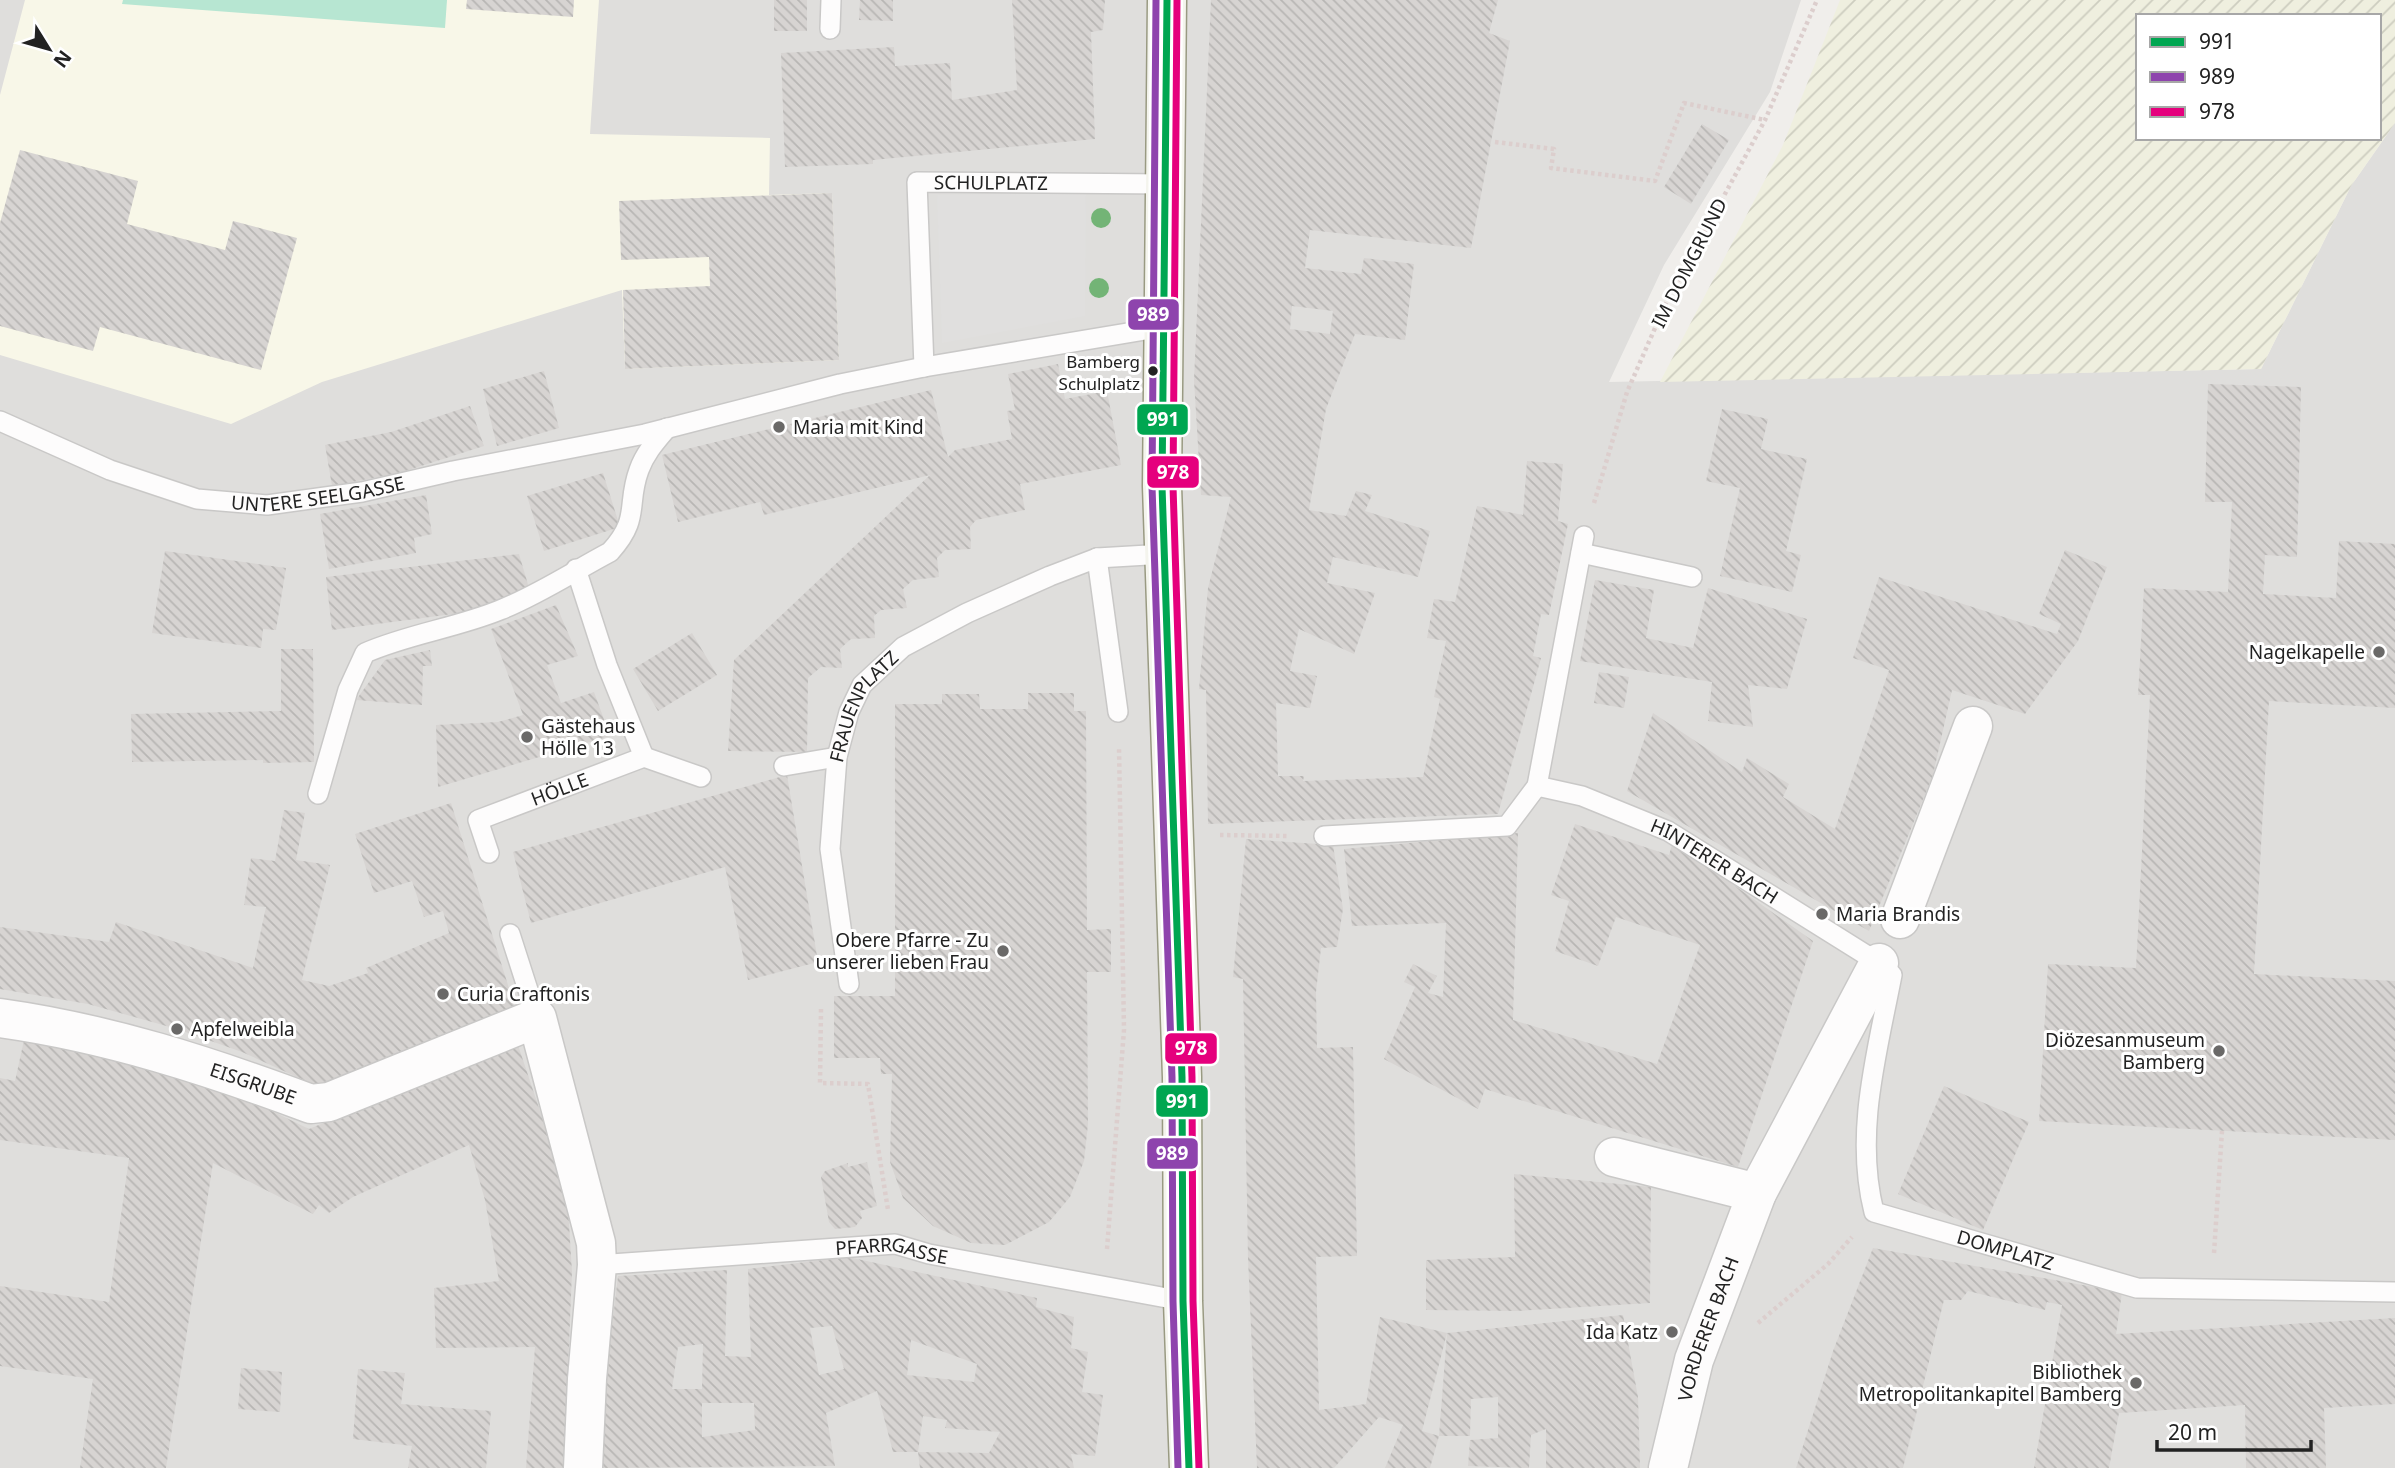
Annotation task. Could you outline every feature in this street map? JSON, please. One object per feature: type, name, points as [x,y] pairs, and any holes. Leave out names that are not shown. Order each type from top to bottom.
[{"type":"street","points":[[1167,0],[1163,327],[1165,554],[1182,1077],[1183,1301],[1189,1468]]},
{"type":"street","points":[[1900,919],[1973,726]]},
{"type":"street","name":"VORDERER BACH","points":[[1668,1468],[1694,1360],[1757,1193],[1879,963]]},
{"type":"street","name":"EISGRUBE","points":[[0,1018],[83,1032],[181,1058],[311,1104],[329,1102],[537,1018]]},
{"type":"street","points":[[537,1018],[596,1243],[597,1265],[587,1379],[583,1468]]},
{"type":"street","points":[[1614,1157],[1757,1193]]},
{"type":"lane","points":[[830,29],[831,0]]},
{"type":"lane","name":"SCHULPLATZ","points":[[924,367],[917,182],[1166,184]]},
{"type":"lane","points":[[318,794],[348,690],[365,653],[396,640],[429,633],[501,610],[610,552],[624,537],[631,522],[638,471],[652,444],[667,428],[840,384],[924,367],[1163,327]]},
{"type":"lane","name":"UNTERE SEELGASSE","points":[[0,421],[110,470],[197,499],[267,505],[343,496],[667,428]]},
{"type":"lane","points":[[1324,836],[1507,826],[1537,786],[1583,545],[1692,577]]},
{"type":"lane","name":"FRAUENPLATZ","points":[[849,984],[830,849],[836,757],[849,712],[862,685],[903,648],[967,613],[1097,558],[1165,554]]},
{"type":"lane","points":[[1097,558],[1118,712]]},
{"type":"lane","points":[[576,569],[607,665],[644,757],[701,777]]},
{"type":"lane","name":"HÖLLE","points":[[489,853],[478,820],[644,757]]},
{"type":"lane","points":[[784,765],[836,757]]},
{"type":"lane","name":"HINTERER BACH","points":[[1537,786],[1581,796],[1668,831],[1879,963]]},
{"type":"lane","points":[[510,934],[537,1018]]},
{"type":"lane","points":[[1874,1212],[1866,1182],[1864,1153],[1870,1095],[1892,975],[1879,963]]},
{"type":"lane","name":"DOMPLATZ","points":[[1874,1212],[2137,1288],[2395,1292]]},
{"type":"lane","name":"PFARRGASSE","points":[[597,1265],[895,1244],[929,1254],[1104,1284],[1183,1301]]},
{"type":"path","name":"IM DOMGRUND","points":[[1583,545],[1627,392],[1660,316],[1765,120],[1817,0]]},
{"type":"path","points":[[1495,142],[1554,149],[1552,168],[1655,181],[1684,103],[1765,120]]},
{"type":"path","points":[[1104,1284],[1124,1030],[1118,712]]},
{"type":"path","points":[[1175,835],[1324,836]]},
{"type":"path","points":[[849,984],[821,986],[820,1083],[868,1084],[886,1199]]},
{"type":"path","points":[[2211,1289],[2222,1131]]},
{"type":"path","points":[[1694,1360],[1737,1340],[1778,1307],[1828,1264],[1874,1212]]},
{"type":"shaded area","points":[[0,0],[1801,0],[1770,92],[1664,265],[1609,382],[2261,369],[2351,186],[2395,123],[2395,1468],[0,1468]]},
{"type":"shaded area","points":[[25,0],[599,0],[590,134],[770,138],[769,195],[832,193],[839,360],[625,369],[622,290],[322,382],[231,424],[0,355],[0,95]]},
{"type":"shaded area","points":[[1086,193],[1085,316],[942,343],[937,195]]},
{"type":"green space","points":[[123,0],[447,0],[445,28],[122,4]]},
{"type":"green space","points":[[1840,0],[2395,0],[2395,123],[2351,186],[2261,369],[1660,382],[1783,145]]},
{"type":"building","points":[[467,0],[574,0],[573,17],[466,9]]},
{"type":"building","points":[[774,0],[807,0],[807,31],[774,31]]},
{"type":"building","points":[[860,0],[893,0],[893,21],[859,20]]},
{"type":"building","points":[[1012,0],[1105,0],[1103,30],[1091,32],[1095,139],[873,160],[873,164],[785,167],[781,53],[894,47],[895,66],[950,63],[952,100],[1017,90]]},
{"type":"building","points":[[1211,0],[1498,0],[1489,33],[1510,41],[1471,248],[1310,230],[1305,268],[1361,274],[1364,258],[1414,264],[1405,340],[1355,334],[1326,409],[1309,510],[1346,516],[1356,491],[1372,495],[1365,511],[1430,531],[1418,577],[1333,557],[1327,583],[1375,593],[1354,654],[1299,629],[1290,671],[1317,676],[1310,708],[1276,703],[1278,776],[1304,776],[1303,781],[1423,777],[1440,699],[1434,697],[1446,641],[1427,638],[1434,599],[1455,602],[1477,506],[1523,515],[1527,461],[1563,464],[1558,521],[1568,524],[1549,615],[1541,614],[1533,656],[1541,658],[1498,814],[1208,824],[1206,690],[1199,689],[1208,588],[1231,497],[1201,495],[1194,380]],"holes":[[[1292,306],[1333,311],[1330,334],[1290,329]]]},
{"type":"building","points":[[1702,124],[1729,140],[1691,204],[1664,187]]},
{"type":"building","points":[[20,150],[138,181],[127,224],[225,250],[233,221],[297,238],[261,370],[100,327],[93,351],[0,326],[0,223]]},
{"type":"building","points":[[832,193],[839,360],[625,369],[623,290],[710,286],[709,257],[621,260],[619,201]]},
{"type":"building","points":[[1058,364],[1065,399],[1107,391],[1121,465],[1020,484],[1025,510],[976,520],[970,527],[971,549],[945,550],[937,558],[939,577],[913,580],[903,589],[907,608],[881,610],[874,616],[875,638],[851,639],[840,649],[842,668],[821,667],[808,678],[807,752],[728,751],[734,660],[930,475],[764,515],[760,502],[678,522],[662,455],[931,390],[948,457],[955,450],[1012,439],[1007,411],[1015,410],[1008,374]]},
{"type":"building","points":[[544,371],[559,428],[497,446],[483,389]]},
{"type":"building","points":[[2208,384],[2301,387],[2297,557],[2265,555],[2263,594],[2336,598],[2339,541],[2395,544],[2395,708],[2269,701],[2254,974],[2395,981],[2395,1140],[2039,1121],[2048,964],[2136,968],[2150,695],[2138,695],[2144,588],[2228,592],[2232,502],[2205,502]]},
{"type":"building","points":[[470,406],[484,446],[399,473],[332,486],[325,445],[391,432]]},
{"type":"building","points":[[1722,409],[1768,419],[1761,449],[1807,459],[1786,551],[1801,555],[1792,592],[1720,576],[1740,488],[1706,481]]},
{"type":"building","points":[[603,473],[620,527],[544,551],[527,496]]},
{"type":"building","points":[[426,495],[432,534],[414,538],[416,553],[329,569],[320,514]]},
{"type":"building","points":[[2065,550],[2107,567],[2078,641],[2025,714],[1952,690],[1933,775],[1869,931],[1627,791],[1653,713],[1742,772],[1747,758],[1789,784],[1783,797],[1835,829],[1889,670],[1853,658],[1879,577],[2057,634],[2061,624],[2039,614]]},
{"type":"building","points":[[165,551],[286,568],[276,630],[263,629],[261,648],[152,633]]},
{"type":"building","points":[[519,554],[529,588],[468,612],[332,630],[326,577]]},
{"type":"building","points":[[1595,580],[1654,590],[1646,638],[1693,648],[1708,588],[1807,619],[1787,689],[1748,685],[1753,727],[1708,721],[1712,682],[1580,661]]},
{"type":"building","points":[[556,605],[578,656],[547,665],[561,703],[594,692],[610,736],[438,787],[436,725],[498,722],[523,715],[491,629]]},
{"type":"building","points":[[692,633],[717,675],[658,711],[633,669]]},
{"type":"building","points":[[281,649],[313,649],[314,762],[132,762],[131,714],[281,711]]},
{"type":"building","points":[[430,650],[432,666],[423,666],[422,705],[356,700],[385,660]]},
{"type":"building","points":[[1599,672],[1629,677],[1624,708],[1594,703]]},
{"type":"building","name":"Obere Pfarre - Zu unserer lieben Frau","points":[[1028,693],[1074,693],[1074,711],[1086,711],[1087,930],[1111,929],[1111,972],[1087,972],[1088,1124],[1084,1161],[1070,1197],[1049,1222],[1005,1245],[971,1243],[933,1226],[903,1198],[890,1162],[892,1074],[881,1074],[880,1058],[834,1058],[834,996],[895,996],[895,704],[942,704],[942,694],[979,694],[980,709],[1028,709]]},
{"type":"building","points":[[787,775],[818,962],[748,980],[725,867],[531,923],[513,852]]},
{"type":"building","points":[[451,803],[517,1014],[319,1087],[242,1052],[177,1029],[88,1004],[0,989],[0,927],[109,942],[116,922],[253,968],[266,907],[244,905],[251,858],[275,861],[284,810],[305,813],[296,860],[330,865],[302,980],[329,986],[368,973],[366,968],[449,933],[443,911],[424,917],[412,881],[374,893],[355,834]]},
{"type":"building","points":[[1575,824],[1669,855],[1673,842],[1813,941],[1738,1167],[1485,1089],[1478,1109],[1384,1059],[1415,987],[1404,982],[1413,964],[1437,976],[1428,993],[1443,997],[1446,923],[1352,926],[1344,849],[1518,833],[1513,1020],[1657,1064],[1700,945],[1616,917],[1598,966],[1555,951],[1569,901],[1551,895]]},
{"type":"building","points":[[1246,839],[1333,845],[1343,909],[1337,947],[1321,948],[1316,992],[1317,1048],[1353,1047],[1357,1256],[1316,1257],[1319,1410],[1366,1404],[1380,1317],[1447,1333],[1422,1431],[1439,1436],[1430,1468],[1385,1468],[1403,1425],[1379,1417],[1334,1468],[1257,1468],[1248,1258],[1243,979],[1233,977]]},
{"type":"building","points":[[24,1040],[229,1085],[227,1089],[309,1129],[517,1042],[567,1192],[572,1272],[564,1468],[526,1468],[535,1347],[436,1348],[434,1288],[499,1281],[485,1200],[469,1145],[353,1197],[329,1213],[319,1205],[313,1214],[213,1163],[166,1468],[80,1468],[93,1379],[0,1366],[0,1286],[109,1302],[129,1158],[0,1140],[0,1078],[15,1081]]},
{"type":"building","points":[[1944,1086],[2029,1122],[1983,1230],[1898,1194]]},
{"type":"building","points":[[867,1162],[877,1206],[860,1211],[862,1218],[855,1227],[835,1229],[829,1222],[821,1177],[825,1171],[848,1163],[848,1167]]},
{"type":"building","points":[[1514,1174],[1651,1187],[1650,1303],[1517,1311],[1426,1310],[1426,1260],[1515,1257]]},
{"type":"building","points":[[1873,1248],[2122,1292],[2116,1334],[2395,1318],[2395,1404],[2324,1408],[2326,1468],[2246,1468],[2245,1405],[2119,1413],[2109,1468],[2034,1468],[2062,1305],[2047,1302],[2045,1310],[1968,1291],[1961,1300],[1944,1300],[1903,1468],[1796,1468],[1833,1351]]},
{"type":"building","points":[[848,1257],[1037,1298],[1036,1307],[1074,1317],[1071,1348],[1088,1352],[1082,1392],[1103,1395],[1095,1456],[1071,1454],[1074,1468],[920,1468],[918,1452],[893,1452],[877,1391],[826,1413],[835,1466],[595,1468],[618,1276],[727,1270],[725,1356],[751,1357],[748,1269]],"holes":[[[832,1326],[844,1369],[819,1375],[810,1328]],[[911,1340],[977,1364],[974,1382],[907,1375]],[[703,1344],[702,1389],[672,1389],[678,1347]],[[702,1403],[754,1403],[755,1430],[702,1437]],[[923,1416],[947,1420],[945,1428],[1000,1432],[989,1453],[918,1452]]]},
{"type":"building","points":[[1623,1315],[1638,1397],[1640,1468],[1546,1468],[1546,1429],[1531,1435],[1529,1468],[1468,1466],[1470,1440],[1498,1438],[1498,1397],[1471,1399],[1470,1436],[1439,1436],[1447,1333]]},
{"type":"building","points":[[241,1368],[282,1372],[280,1412],[238,1409]]},
{"type":"building","points":[[358,1369],[405,1373],[401,1404],[491,1411],[486,1468],[408,1468],[412,1446],[353,1439]]},
{"type":"transit line","name":"989","points":[[1156,0],[1152,486],[1172,1077],[1173,1301],[1178,1468]]},
{"type":"transit line","name":"991","points":[[1167,0],[1162,486],[1182,1077],[1183,1301],[1189,1468]]},
{"type":"transit line","name":"978","points":[[1177,0],[1173,486],[1192,1077],[1193,1301],[1199,1468]]},
{"type":"place","name":"Bamberg Schulplatz","points":[[1153,371]]},
{"type":"place","name":"Maria mit Kind","points":[[779,427]]},
{"type":"place","name":"Nagelkapelle","points":[[2379,652]]},
{"type":"place","name":"Gästehaus Hölle 13","points":[[527,737]]},
{"type":"place","name":"Maria Brandis","points":[[1822,914]]},
{"type":"place","name":"Obere Pfarre - Zu unserer lieben Frau","points":[[1003,951]]},
{"type":"place","name":"Curia Craftonis","points":[[443,994]]},
{"type":"place","name":"Apfelweibla","points":[[177,1029]]},
{"type":"place","name":"Diözesanmuseum Bamberg","points":[[2219,1051]]},
{"type":"place","name":"Ida Katz","points":[[1672,1332]]},
{"type":"place","name":"Bibliothek Metropolitankapitel Bamberg","points":[[2136,1383]]}]
